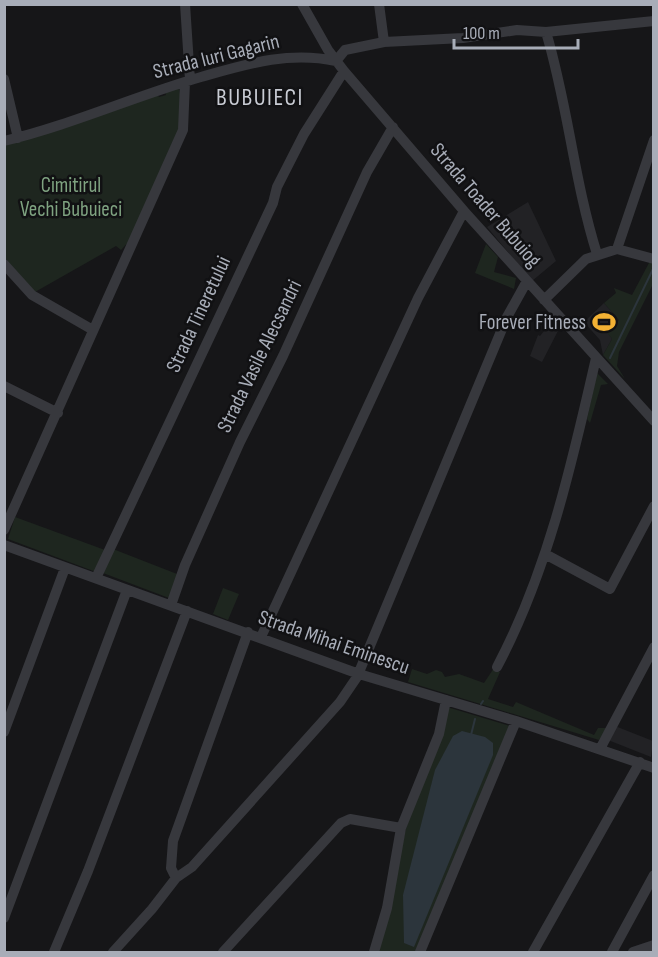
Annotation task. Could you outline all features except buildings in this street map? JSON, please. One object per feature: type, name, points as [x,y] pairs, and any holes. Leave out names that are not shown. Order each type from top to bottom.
[{"type":"street","points":[[4,530],[184,128],[187,81],[185,4]]},
{"type":"street","name":"Strada Toader Bubuiog","points":[[302,4],[344,71],[464,211],[654,421]]},
{"type":"street","points":[[379,4],[384,42]]},
{"type":"street","points":[[336,61],[345,50],[384,42],[463,38],[517,30],[546,32],[654,21]]},
{"type":"street","points":[[546,32],[558,70],[583,202],[597,254]]},
{"type":"street","name":"Strada Iuri Gagarin","points":[[4,141],[187,81],[266,59],[298,56],[336,61]]},
{"type":"street","name":"Strada Tineretului","points":[[96,578],[273,203],[287,166],[344,71]]},
{"type":"street","points":[[4,79],[18,138]]},
{"type":"street","name":"Strada Vasile Alecsandri","points":[[171,605],[185,566],[240,442],[283,356],[368,172],[393,127]]},
{"type":"street","points":[[617,249],[654,140]]},
{"type":"street","points":[[261,637],[413,308],[464,211]]},
{"type":"street","points":[[544,300],[578,265],[597,254],[617,249],[654,259]]},
{"type":"street","points":[[4,264],[32,295],[93,330]]},
{"type":"street","points":[[112,952],[176,878],[192,867],[340,702],[359,674],[507,317],[527,282]]},
{"type":"street","points":[[497,667],[523,616],[545,554],[581,424],[596,358]]},
{"type":"street","points":[[4,386],[58,413]]},
{"type":"street","points":[[545,554],[610,588],[654,506]]},
{"type":"street","name":"Strada Mihai Eminescu","points":[[4,545],[359,674],[516,722],[654,768]]},
{"type":"street","points":[[4,732],[66,568]]},
{"type":"street","points":[[4,918],[127,590]]},
{"type":"street","points":[[54,952],[88,871],[187,611]]},
{"type":"street","points":[[176,878],[171,868],[173,841],[248,632]]},
{"type":"street","points":[[600,749],[654,647]]},
{"type":"street","points":[[374,952],[387,908],[401,828],[439,734],[446,700]]},
{"type":"street","points":[[420,952],[516,722]]},
{"type":"street","points":[[533,952],[640,762]]},
{"type":"street","points":[[223,952],[340,823],[350,819],[401,828]]},
{"type":"street","points":[[612,952],[654,875]]},
{"type":"street","points":[[638,952],[654,945]]},
{"type":"shaded area","points":[[528,202],[556,261],[532,281],[487,227]]},
{"type":"shaded area","points":[[604,303],[619,320],[607,331],[612,339],[603,355],[600,340],[584,322]]},
{"type":"shaded area","points":[[552,321],[560,327],[542,362],[530,356],[538,335],[540,336]]},
{"type":"shaded area","points":[[615,726],[653,741],[651,757],[608,740]]},
{"type":"shaded area","points":[[462,731],[485,737],[493,743],[493,755],[414,947],[404,943],[403,895],[435,770],[453,736]]},
{"type":"green space","name":"Cimitirul Vechi Bubuieci","points":[[179,88],[183,111],[182,126],[133,237],[121,250],[116,246],[35,292],[5,258],[5,144],[157,94],[159,97],[166,95],[165,91]]},
{"type":"green space","points":[[486,244],[498,257],[494,272],[516,278],[514,289],[475,273]]},
{"type":"green space","points":[[650,261],[653,262],[653,284],[619,352],[617,366],[625,379],[603,355],[612,339],[606,331],[619,320],[604,303],[616,293],[614,288],[632,295]]},
{"type":"green space","points":[[597,373],[608,384],[601,385],[590,423],[587,419]]},
{"type":"green space","points":[[15,517],[105,550],[96,572],[8,539]]},
{"type":"green space","points":[[113,549],[177,574],[169,598],[103,573]]},
{"type":"green space","points":[[223,588],[239,594],[228,620],[213,614]]},
{"type":"green space","points":[[494,668],[500,672],[488,699],[513,707],[516,702],[594,735],[598,728],[607,728],[599,740],[408,682],[412,669],[427,674],[436,670],[442,672],[445,677],[459,674],[484,683]]},
{"type":"green space","points":[[447,707],[510,726],[416,952],[377,952],[406,828]]},
{"type":"waterway","points":[[610,358],[654,267]]},
{"type":"waterway","points":[[471,735],[475,719]]},
{"type":"place","name":"Forever Fitness","points":[[604,322]]},
{"type":"district","name":"BUBUIECI","points":[[260,97]]}]
